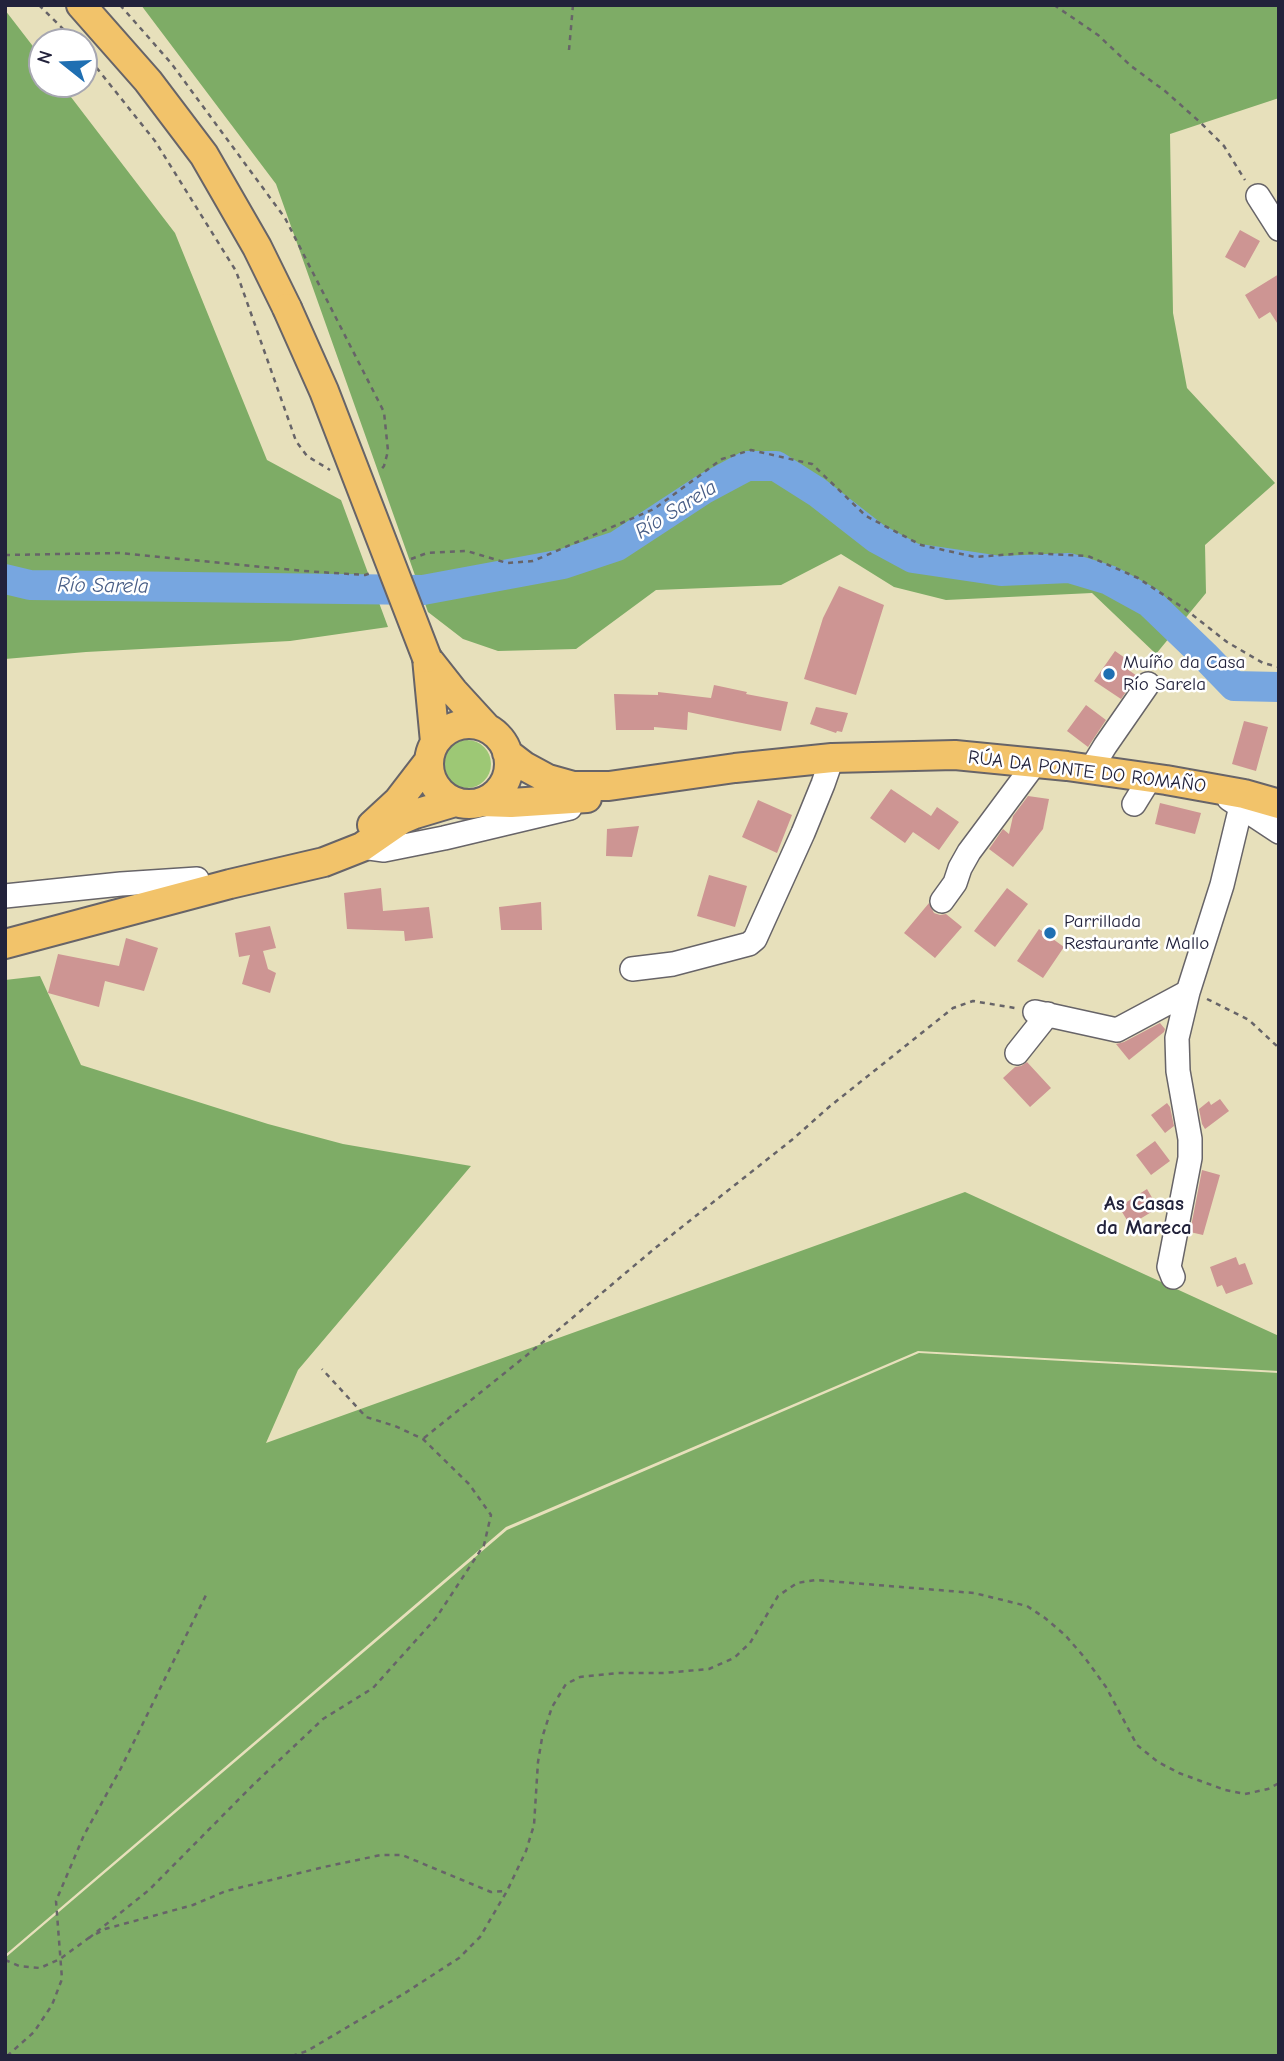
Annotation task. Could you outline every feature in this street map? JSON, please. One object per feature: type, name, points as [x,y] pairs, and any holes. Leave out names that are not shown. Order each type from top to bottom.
[{"type":"main road","points":[[5,944],[316,864],[362,847],[401,820],[415,814],[494,795],[503,785],[508,772],[505,746],[453,691],[427,658],[324,391],[288,308],[257,247],[204,155],[183,125],[117,44],[81,5]]},
{"type":"main road","points":[[427,658],[432,780],[445,797],[468,802],[531,802],[610,796],[685,776]]},
{"type":"main road","points":[[5,932],[109,893],[197,879],[322,850],[359,834],[387,813],[449,729],[461,724],[486,727]]},
{"type":"main road","points":[[507,754],[537,774],[573,786],[609,786],[685,776]]},
{"type":"main road","name":"RÚA DA PONTE DO ROMAÑO","points":[[685,776],[832,758],[955,755],[1035,762],[1205,786],[1242,800],[1279,804]]},
{"type":"street","points":[[1258,196],[1279,229]]},
{"type":"street","points":[[1091,769],[1148,684]]},
{"type":"street","points":[[632,969],[673,964],[749,944],[755,939],[818,797],[832,758]]},
{"type":"street","points":[[942,901],[955,883],[968,852],[1035,762]]},
{"type":"street","points":[[1133,804],[1150,778]]},
{"type":"street","points":[[362,847],[384,850],[444,838],[591,803],[610,796]]},
{"type":"street","points":[[1173,1277],[1169,1267],[1190,1158],[1190,1139],[1178,1071],[1180,1021],[1222,885],[1242,800],[1279,832]]},
{"type":"street","points":[[531,802],[561,810]]},
{"type":"street","points":[[5,896],[109,893],[132,902],[191,889],[230,884]]},
{"type":"street","points":[[1017,1053],[1042,1013],[1117,1030],[1188,992]]},
{"type":"path","points":[[39,5],[62,28]]},
{"type":"path","points":[[120,5],[171,64],[285,218],[327,299]]},
{"type":"path","points":[[569,50],[573,5]]},
{"type":"path","points":[[1054,5],[1097,35],[1201,122],[1224,146],[1258,196]]},
{"type":"path","points":[[402,562],[427,553],[467,551],[507,563],[533,561],[654,509],[722,459],[751,450],[812,464],[866,516],[921,545],[975,557],[1026,553],[1088,556],[1138,578],[1185,609],[1227,642],[1263,663],[1279,667]]},
{"type":"path","points":[[5,555],[119,553],[365,575],[377,571]]},
{"type":"path","points":[[1188,992],[1202,996],[1248,1020],[1279,1048]]},
{"type":"path","points":[[423,1439],[953,1007],[973,1002],[1042,1013]]},
{"type":"path","points":[[5,1960],[19,1966],[40,1968],[60,1959],[149,1891],[253,1785],[323,1719],[373,1688],[436,1618],[484,1545],[491,1515],[469,1483],[423,1439],[366,1417],[322,1369]]},
{"type":"path","points":[[292,2056],[307,2051],[405,1993],[459,1958],[480,1937],[507,1891],[526,1851],[534,1825],[542,1738],[552,1707],[566,1684],[580,1677],[618,1673],[709,1669],[734,1658],[750,1643],[778,1596],[797,1583],[816,1580],[974,1593],[1027,1606],[1065,1635],[1107,1687],[1137,1745],[1158,1762],[1225,1790],[1245,1794],[1268,1789],[1279,1783]]},
{"type":"path","points":[[8,2056],[34,2032],[52,2005],[62,1979],[57,1901],[84,1835],[121,1769],[207,1593]]},
{"type":"path","points":[[89,1938],[105,1929],[193,1905],[226,1891],[381,1855],[402,1855],[491,1892],[507,1891]]},
{"type":"green space","points":[[141,5],[1279,5],[1279,98],[1170,134],[1173,313],[1187,388],[1275,483],[1205,545],[1206,593],[1156,654],[1092,593],[946,600],[894,587],[841,554],[781,585],[656,590],[576,649],[498,651],[463,639],[428,612],[276,184]]},
{"type":"green space","points":[[5,10],[28,40],[28,98],[72,98],[175,233],[267,460],[341,500],[388,627],[290,641],[5,659]]},
{"type":"green space","points":[[467,740],[484,747],[491,764],[484,781],[467,788],[450,781],[443,764],[450,747]]},
{"type":"green space","points":[[40,976],[81,1065],[268,1124],[343,1144],[471,1166],[298,1370],[266,1443],[965,1192],[1279,1336],[1279,1371],[918,1351],[506,1527],[5,1955],[5,980]]},
{"type":"green space","points":[[919,1353],[1279,1373],[1279,2056],[5,2056],[5,1958],[507,1530]]},
{"type":"building","points":[[1240,230],[1260,241],[1245,268],[1225,257]]},
{"type":"building","points":[[1279,274],[1279,326],[1270,312],[1259,319],[1245,295]]},
{"type":"building","points":[[839,586],[884,605],[856,695],[804,679],[823,618]]},
{"type":"building","points":[[1115,651],[1128,660],[1123,666],[1137,676],[1121,699],[1094,681]]},
{"type":"building","points":[[714,685],[788,702],[781,731],[688,712],[687,730],[654,727],[654,730],[616,730],[614,694],[658,695],[658,692],[711,698]]},
{"type":"building","points":[[1086,705],[1106,720],[1088,747],[1067,731]]},
{"type":"building","points":[[816,707],[848,713],[842,732],[836,733],[810,724]]},
{"type":"building","points":[[1244,721],[1268,727],[1256,771],[1232,764]]},
{"type":"building","points":[[891,789],[931,816],[937,807],[959,822],[939,850],[913,832],[905,843],[870,818]]},
{"type":"building","points":[[1028,796],[1049,799],[1043,829],[1013,867],[989,849],[1003,829],[1009,834],[1013,816]]},
{"type":"building","points":[[758,800],[792,815],[777,853],[742,837]]},
{"type":"building","points":[[1160,803],[1201,813],[1195,834],[1155,824]]},
{"type":"building","points":[[639,826],[632,857],[606,856],[607,829]]},
{"type":"building","points":[[709,875],[747,886],[735,927],[697,916]]},
{"type":"building","points":[[381,888],[383,911],[429,907],[433,938],[405,941],[404,931],[347,929],[344,893]]},
{"type":"building","points":[[1007,888],[1028,904],[995,947],[974,931]]},
{"type":"building","points":[[541,902],[542,930],[501,930],[499,907]]},
{"type":"building","points":[[929,903],[934,913],[946,914],[962,927],[935,958],[904,933]]},
{"type":"building","points":[[270,926],[276,948],[263,951],[268,969],[276,973],[270,993],[242,984],[250,955],[239,957],[235,933]]},
{"type":"building","points":[[1039,929],[1064,947],[1043,978],[1017,961]]},
{"type":"building","points":[[126,938],[158,948],[144,991],[105,981],[99,1007],[48,993],[58,954],[119,966]]},
{"type":"building","points":[[1160,1023],[1165,1029],[1164,1032],[1129,1060],[1116,1044],[1124,1042]]},
{"type":"building","points":[[1027,1062],[1051,1088],[1030,1107],[1003,1078],[1015,1067]]},
{"type":"building","points":[[1220,1099],[1229,1111],[1205,1129],[1199,1109],[1209,1101],[1211,1105]]},
{"type":"building","points":[[1167,1103],[1174,1126],[1165,1133],[1151,1115]]},
{"type":"building","points":[[1155,1141],[1170,1161],[1151,1175],[1136,1155]]},
{"type":"building","points":[[1202,1170],[1220,1175],[1203,1235],[1190,1232]]},
{"type":"building","points":[[1147,1189],[1158,1208],[1130,1225],[1119,1207]]},
{"type":"building","points":[[1236,1257],[1239,1265],[1245,1263],[1253,1284],[1226,1294],[1222,1285],[1217,1287],[1210,1267]]},
{"type":"waterway","name":"Río Sarela","points":[[5,579],[30,585],[423,590],[563,564],[617,546],[704,489],[747,466],[776,466],[817,492],[876,538],[913,558],[1001,571],[1069,568],[1109,580],[1149,602],[1234,686],[1279,687]]},
{"type":"place","name":"Muíño da Casa Río Sarela","points":[[1109,674]]},
{"type":"place","name":"Parrillada Restaurante Mallo","points":[[1050,933]]},
{"type":"district","name":"As Casas da Mareca","points":[[1144,1216]]}]
